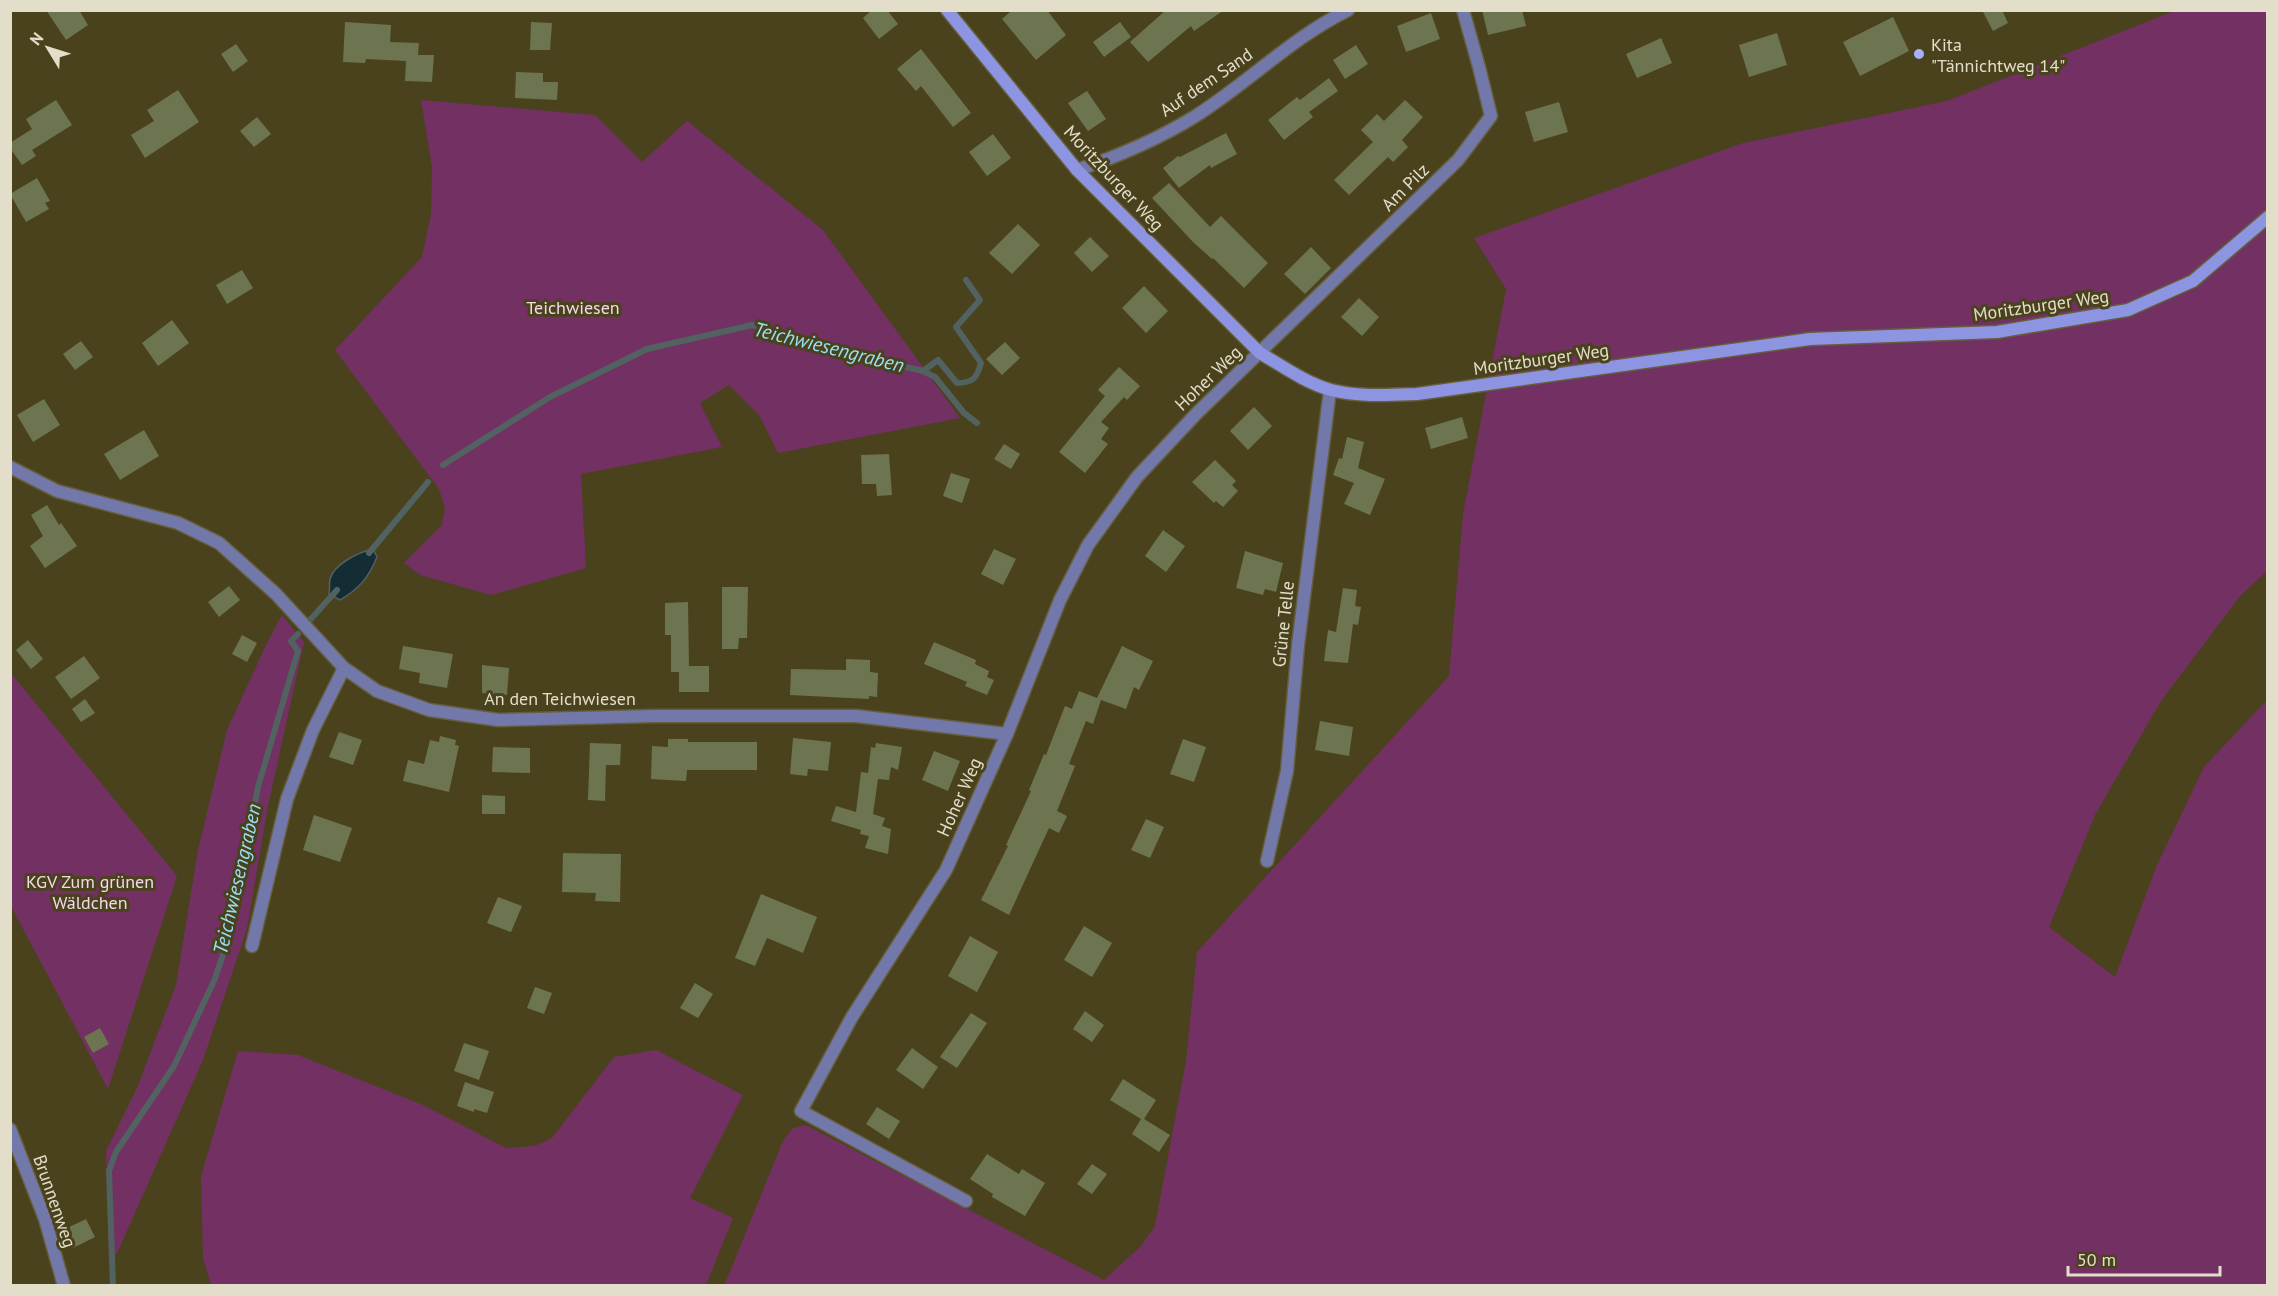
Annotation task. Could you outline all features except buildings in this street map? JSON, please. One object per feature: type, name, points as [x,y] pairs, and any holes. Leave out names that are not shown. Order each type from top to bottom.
[{"type":"street","name":"Moritzburger Weg","points":[[947,10],[1077,170],[1260,353],[1295,374],[1330,390],[1359,394],[1417,394],[1810,339],[1997,332],[2128,310],[2193,280],[2268,218]]},
{"type":"street","name":"Auf dem Sand","points":[[1077,170],[1142,143],[1194,117],[1299,40],[1348,10]]},
{"type":"street","name":"Am Pilz","points":[[1260,353],[1458,160],[1491,116],[1463,10]]},
{"type":"street","name":"Hoher Weg","points":[[966,1201],[801,1110],[852,1017],[945,870],[1006,734],[1060,600],[1088,545],[1137,477],[1196,414],[1260,353]]},
{"type":"street","name":"Grüne Telle","points":[[1267,861],[1287,771],[1298,645],[1330,390]]},
{"type":"street","name":"An den Teichwiesen","points":[[10,467],[57,491],[178,523],[219,543],[276,594],[344,668],[377,691],[429,710],[498,720],[652,716],[856,716],[1006,734]]},
{"type":"street","points":[[252,946],[287,799],[313,729],[344,668]]},
{"type":"street","name":"Brunnenweg","points":[[10,1129],[45,1219],[64,1286]]},
{"type":"green space","points":[[2174,11],[2267,11],[2267,571],[2240,596],[2161,701],[2095,815],[2049,927],[2115,977],[2157,865],[2204,767],[2267,700],[2267,1285],[724,1286],[783,1141],[793,1128],[806,1125],[1104,1280],[1141,1246],[1155,1226],[1186,1061],[1197,952],[1449,676],[1463,514],[1506,289],[1474,238],[1743,143],[1947,101]]},
{"type":"green space","name":"Teichwiesen","points":[[421,100],[595,115],[642,162],[687,121],[823,230],[960,418],[778,453],[759,415],[729,385],[700,403],[722,447],[581,474],[586,568],[491,595],[420,575],[404,563],[442,525],[445,509],[439,489],[335,350],[422,257],[431,214],[432,167]]},
{"type":"green space","points":[[282,615],[304,642],[267,811],[247,929],[203,1060],[119,1249],[109,1266],[106,1151],[137,1088],[176,985],[198,850],[227,730]]},
{"type":"green space","name":"KGV Zum grünen Wäldchen","points":[[10,672],[177,876],[108,1089],[11,906]]},
{"type":"green space","points":[[656,1050],[743,1095],[690,1198],[733,1218],[706,1285],[211,1285],[203,1258],[201,1176],[238,1051],[298,1055],[423,1105],[506,1148],[535,1146],[552,1138],[614,1057]]},
{"type":"water","points":[[373,549],[377,557],[371,571],[358,587],[340,600],[329,594],[330,579],[336,568],[354,556]]},
{"type":"waterway","name":"Teichwiesengraben","points":[[923,371],[938,360],[957,383],[971,381],[978,372],[981,363],[956,327],[980,300],[966,280]]},
{"type":"waterway","name":"Teichwiesengraben","points":[[443,465],[550,397],[647,349],[752,325],[866,358],[923,371],[935,377],[964,413],[977,423]]},
{"type":"waterway","name":"Teichwiesengraben","points":[[369,553],[428,482]]},
{"type":"waterway","name":"Teichwiesengraben","points":[[309,621],[337,590]]},
{"type":"waterway","name":"Teichwiesengraben","points":[[113,1286],[109,1171],[116,1152],[174,1066],[214,981],[226,946],[238,898],[258,787],[298,651],[291,641],[298,634]]},
{"type":"place","name":"Kita \"Tännichtweg 14\"","points":[[1919,54]]}]
